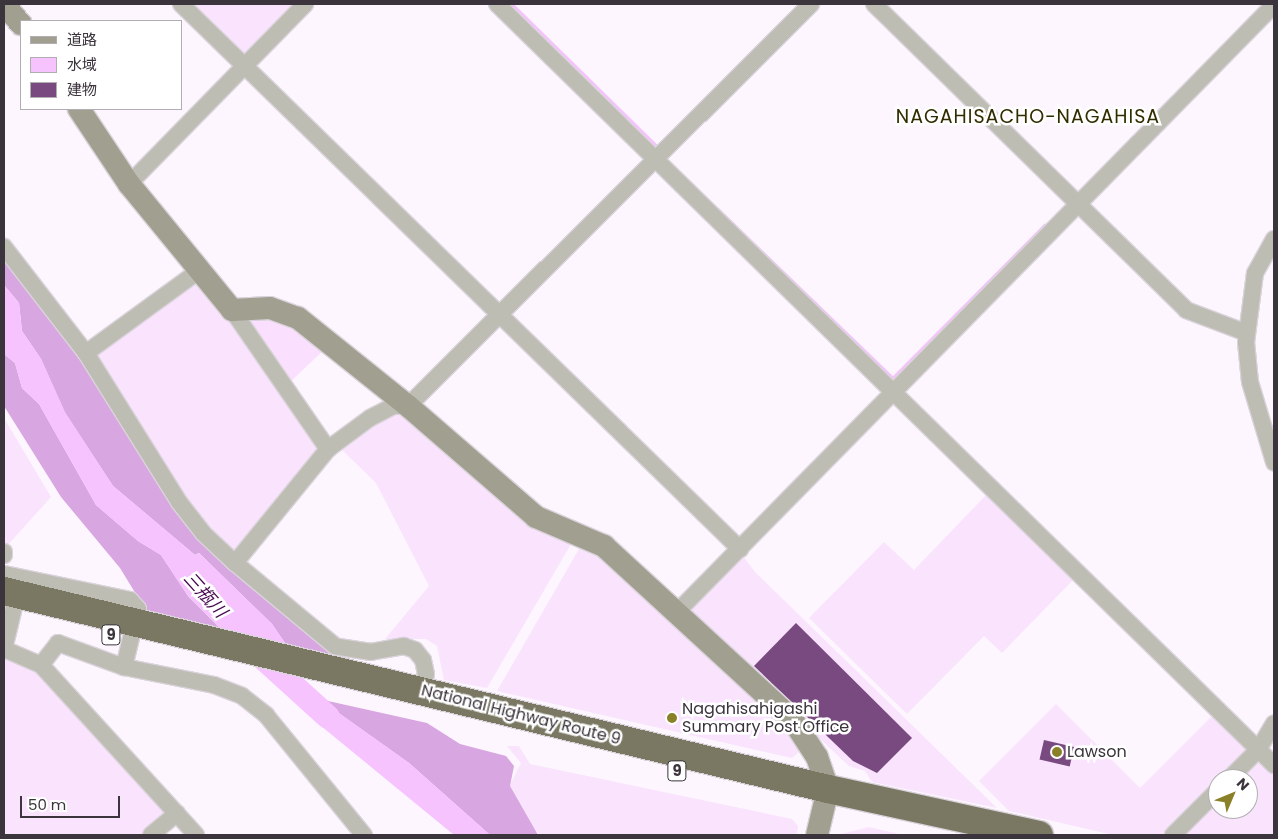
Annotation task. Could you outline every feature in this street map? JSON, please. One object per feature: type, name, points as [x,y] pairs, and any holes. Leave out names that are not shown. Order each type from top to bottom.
[{"type":"highway","name":"National Highway Route 9","points":[[8,597],[133,631],[219,660],[414,697],[527,726],[826,796],[1039,835]]},
{"type":"highway","name":"National Highway Route 9","points":[[133,631],[179,633],[384,682],[414,697]]},
{"type":"highway","name":"National Highway Route 9","points":[[826,796],[962,835]]},
{"type":"street","points":[[4,4],[20,23]]},
{"type":"street","points":[[181,4],[740,549]]},
{"type":"street","points":[[129,184],[305,4]]},
{"type":"street","points":[[497,4],[654,160],[1274,765]]},
{"type":"street","points":[[235,564],[328,449],[370,418],[394,406],[408,406],[500,317],[811,4]]},
{"type":"street","points":[[874,4],[1186,310],[1247,333]]},
{"type":"street","points":[[677,612],[1274,5]]},
{"type":"street","points":[[80,110],[129,184],[232,310],[328,449]]},
{"type":"street","points":[[1274,240],[1255,273],[1247,333],[1250,382],[1274,462]]},
{"type":"street","points":[[4,247],[86,353],[179,502],[203,533],[235,564],[335,646],[371,652],[399,647],[415,650],[423,660],[426,674],[414,697]]},
{"type":"street","points":[[86,353],[200,270]]},
{"type":"street","points":[[232,310],[270,308],[298,318],[408,406],[536,517],[604,546],[792,719],[817,757],[826,796],[817,835]]},
{"type":"street","points":[[8,597],[4,649],[41,665],[196,835]]},
{"type":"street","points":[[124,667],[133,631]]},
{"type":"street","points":[[41,665],[58,643],[124,667],[214,685],[242,696],[272,722],[364,835]]},
{"type":"street","points":[[1240,769],[1258,750],[1274,723]]},
{"type":"street","points":[[1173,835],[1208,800]]},
{"type":"street","points":[[152,835],[177,814]]},
{"type":"shaded area","points":[[188,4],[301,4],[248,58]]},
{"type":"shaded area","points":[[4,254],[69,334],[173,499],[285,611],[336,656],[287,646],[272,624],[199,553],[195,555],[113,486],[65,413],[41,359],[22,331],[19,303],[4,285]]},
{"type":"shaded area","points":[[194,281],[200,282],[274,372],[311,429],[319,452],[230,557],[208,535],[94,359],[96,350]]},
{"type":"shaded area","points":[[242,315],[285,318],[324,350],[290,382]]},
{"type":"shaded area","points":[[4,354],[15,363],[22,388],[39,404],[96,505],[138,541],[161,555],[188,596],[223,631],[147,612],[120,568],[61,497],[4,406]]},
{"type":"shaded area","points":[[396,411],[574,539],[487,688],[444,680],[437,646],[426,639],[385,639],[429,586],[376,483],[338,446]]},
{"type":"shaded area","points":[[4,418],[51,497],[7,546],[4,543]]},
{"type":"shaded area","points":[[987,494],[1075,578],[1002,653],[984,636],[907,714],[809,618],[884,542],[914,570]]},
{"type":"shaded area","points":[[583,542],[778,716],[800,751],[792,758],[497,691]]},
{"type":"shaded area","points":[[742,555],[756,573],[997,808],[872,782],[865,771],[849,766],[683,611]]},
{"type":"shaded area","points":[[4,656],[37,669],[164,809],[164,818],[143,835],[4,835]]},
{"type":"shaded area","points":[[319,699],[427,723],[460,744],[506,756],[514,766],[510,786],[538,835],[490,835],[409,763]]},
{"type":"shaded area","points":[[1056,704],[1140,788],[1214,714],[1249,749],[1230,769],[1208,769],[1208,793],[1169,835],[1113,835],[1009,811],[979,781]]},
{"type":"shaded area","points":[[507,746],[519,746],[530,764],[792,819],[798,826],[797,835],[540,835],[489,783],[510,785],[521,763]]},
{"type":"shaded area","points":[[1255,760],[1274,772],[1274,835],[1179,835],[1208,805],[1208,819],[1258,819],[1258,769],[1245,769]]},
{"type":"shaded area","points":[[869,827],[903,835],[837,835]]},
{"type":"water","points":[[4,285],[19,303],[22,331],[41,359],[65,412],[113,486],[195,555],[199,553],[272,624],[287,646],[223,631],[188,596],[161,555],[138,541],[96,505],[39,404],[22,388],[15,363],[4,354]]},
{"type":"water","points":[[287,692],[319,699],[409,763],[490,835],[454,835],[315,721]]},
{"type":"building","points":[[796,623],[912,738],[877,773],[853,761],[754,666]]},
{"type":"building","name":"Lawson","points":[[1044,740],[1074,747],[1070,766],[1040,759]]},
{"type":"waterway","points":[[511,4],[655,145]]},
{"type":"waterway","points":[[718,210],[893,379],[1045,226]]},
{"type":"waterway","name":"三瓶川","points":[[253,649],[328,717]]},
{"type":"place","name":"Nagahisahigashi Summary Post Office","points":[[672,718]]},
{"type":"place","name":"Lawson","points":[[1057,752]]},
{"type":"district","name":"NAGAHISACHO-NAGAHISA","points":[[1028,117]]}]
